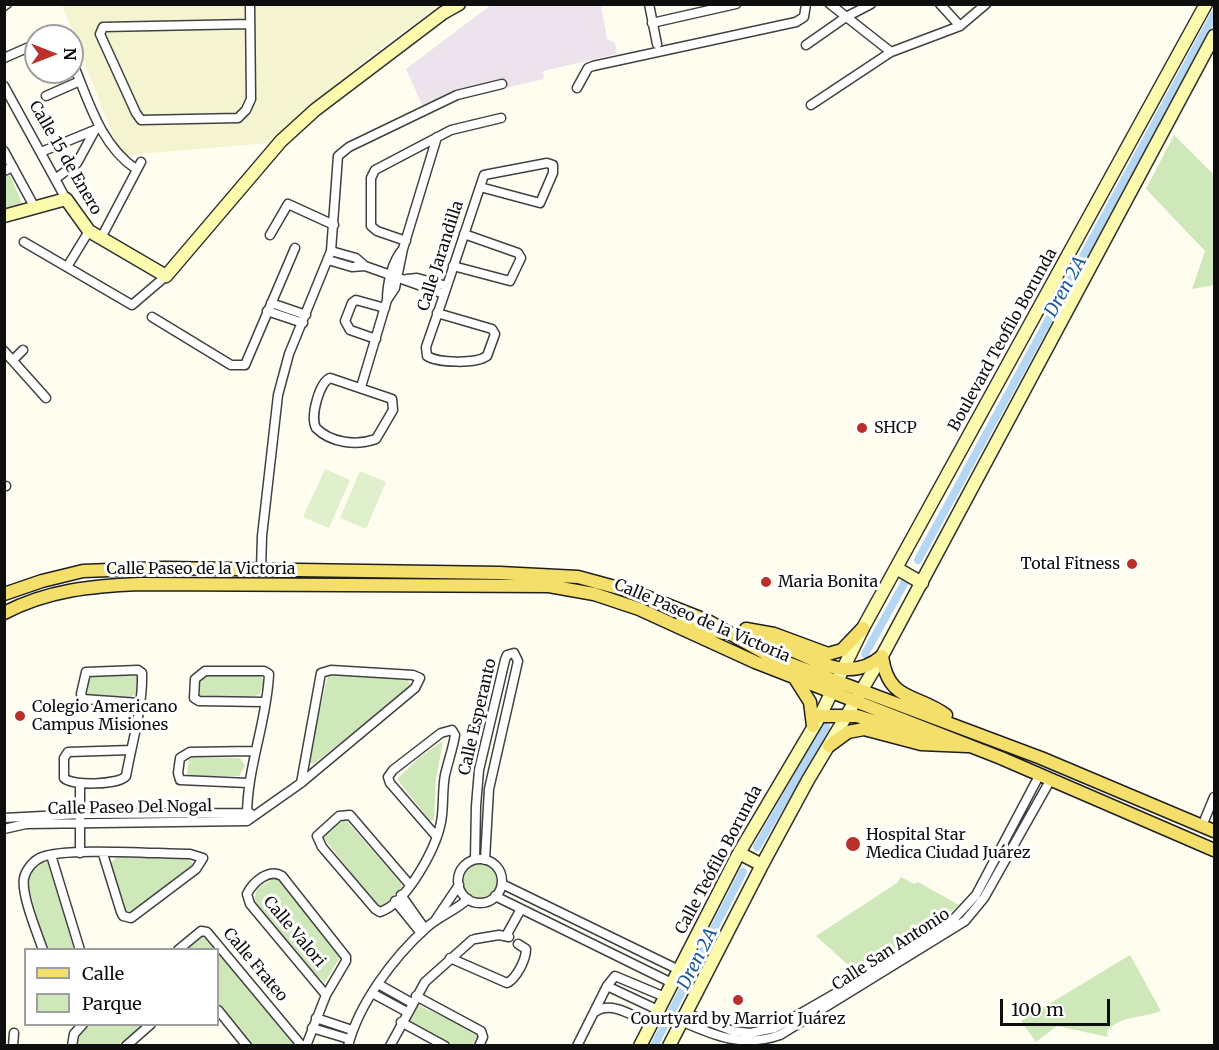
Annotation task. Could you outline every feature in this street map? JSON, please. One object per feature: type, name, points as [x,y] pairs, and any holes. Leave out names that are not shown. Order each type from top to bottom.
[{"type":"main road","points":[[166,276],[270,151],[306,117],[443,13],[459,4]]},
{"type":"main road","name":"Boulevard Teofilo Borunda","points":[[830,692],[1206,4]]},
{"type":"main road","points":[[669,1046],[762,865],[922,583],[1215,36]]},
{"type":"main road","points":[[4,216],[66,199]]},
{"type":"main road","name":"Calle 15 de Enero","points":[[66,199],[89,231],[166,276]]},
{"type":"main road","points":[[140,584],[143,577],[164,568]]},
{"type":"main road","name":"Calle Paseo de la Victoria","points":[[4,594],[42,581],[83,571],[164,568],[566,575],[637,593],[721,626],[772,657],[839,675],[862,689],[1041,758],[1215,831]]},
{"type":"main road","points":[[896,568],[922,583]]},
{"type":"main road","points":[[470,586],[473,583],[496,580],[500,573]]},
{"type":"main road","name":"Calle Paseo de la Victoria","points":[[4,613],[32,601],[74,588],[140,584],[563,588],[594,594],[639,609],[795,679],[1046,776],[1215,850]]},
{"type":"main road","points":[[639,609],[662,613],[707,630],[732,634]]},
{"type":"main road","points":[[721,626],[774,634],[828,654],[847,645],[863,628]]},
{"type":"main road","points":[[839,675],[871,666],[882,656]]},
{"type":"main road","points":[[882,656],[889,683],[895,690],[941,712],[962,727]]},
{"type":"main road","points":[[795,679],[810,702],[816,721],[848,714],[922,736],[962,736],[1028,760],[1041,758]]},
{"type":"main road","name":"Calle Teófilo Borunda","points":[[640,1046],[739,853],[816,721],[830,692]]},
{"type":"main road","points":[[829,746],[848,732],[864,729],[921,744],[973,746]]},
{"type":"main road","points":[[1046,776],[1050,771],[1081,783],[1106,785]]},
{"type":"main road","points":[[739,853],[762,865]]},
{"type":"street","points":[[250,4],[251,99],[246,110],[238,118],[141,120],[100,34],[104,27],[250,24]]},
{"type":"street","points":[[649,4],[657,44]]},
{"type":"street","points":[[652,23],[736,4]]},
{"type":"street","points":[[577,88],[588,69],[593,66],[791,23],[804,17],[806,4]]},
{"type":"street","points":[[806,45],[846,17],[871,4]]},
{"type":"street","points":[[940,4],[960,26]]},
{"type":"street","points":[[811,105],[891,52],[960,26],[986,4]]},
{"type":"street","points":[[831,5],[891,52]]},
{"type":"street","points":[[4,58],[24,50]]},
{"type":"street","points":[[46,96],[73,84]]},
{"type":"street","points":[[81,84],[98,129],[117,155],[138,165],[101,237]]},
{"type":"street","points":[[261,570],[262,533],[278,394],[286,364],[330,256],[334,225],[335,167],[340,152],[457,95],[502,84]]},
{"type":"street","name":"Calle 15 de Enero","points":[[4,86],[66,199]]},
{"type":"street","points":[[404,245],[377,231],[370,222],[372,178],[382,164],[462,126],[501,118]]},
{"type":"street","points":[[41,152],[98,129]]},
{"type":"street","points":[[55,179],[77,164],[98,129]]},
{"type":"street","points":[[361,387],[386,304],[399,277],[404,245],[437,137]]},
{"type":"street","points":[[4,152],[9,169],[35,208]]},
{"type":"street","name":"Calle Jarandilla","points":[[437,313],[492,329],[495,334],[489,353],[481,359],[434,359],[427,356],[426,347],[437,313],[484,175],[547,163],[553,165],[554,169],[540,203],[480,187]]},
{"type":"street","points":[[270,235],[288,204],[334,225]]},
{"type":"street","points":[[67,267],[89,231]]},
{"type":"street","points":[[453,266],[510,281],[521,258],[518,253],[464,234]]},
{"type":"street","points":[[24,242],[132,305],[166,276]]},
{"type":"street","points":[[152,316],[238,367],[245,365],[250,360],[269,307],[295,248]]},
{"type":"street","points":[[330,256],[352,267],[365,266],[399,277],[417,286],[445,290]]},
{"type":"street","points":[[376,339],[350,330],[345,321],[352,303],[356,300],[386,304]]},
{"type":"street","points":[[269,307],[304,319]]},
{"type":"street","points":[[13,360],[23,350]]},
{"type":"street","points":[[4,351],[46,398]]},
{"type":"street","points":[[330,378],[361,387],[390,397],[394,402],[393,410],[376,439],[354,443],[332,439],[319,431],[314,419],[322,384],[330,378]]},
{"type":"street","name":"Calle Esperanto","points":[[475,859],[477,788],[506,657],[514,654],[518,661],[489,789],[485,860]]},
{"type":"street","points":[[131,750],[66,753],[64,778],[68,782],[80,783],[119,781],[126,776],[131,750],[139,703],[142,672],[138,670],[89,670],[84,675],[81,694],[83,699],[139,703]]},
{"type":"street","points":[[264,702],[199,701],[194,695],[195,679],[200,673],[264,671],[269,676],[264,702],[254,751],[248,783],[247,816],[255,816],[301,783],[415,688],[420,680],[413,675],[331,670],[321,673],[301,783]]},
{"type":"street","points":[[498,689],[511,691]]},
{"type":"street","points":[[410,885],[354,817],[346,814],[339,816],[319,833],[318,839],[378,911],[385,910],[398,898],[410,885],[418,876],[435,836],[441,821],[445,777],[454,740],[452,730],[441,733],[393,770],[388,777],[390,783],[435,836]]},
{"type":"street","points":[[248,783],[180,780],[178,773],[180,758],[190,752],[254,751]]},
{"type":"street","name":"Calle San Antonio","points":[[683,1017],[733,1031],[750,1033],[775,1028],[857,981],[951,922],[976,895],[1046,776]]},
{"type":"street","points":[[80,783],[80,853]]},
{"type":"street","points":[[1202,826],[1215,797]]},
{"type":"street","name":"Calle Paseo Del Nogal","points":[[4,818],[81,814],[247,816]]},
{"type":"street","name":"Calle Paseo Del Nogal","points":[[4,829],[22,824],[81,824],[247,816]]},
{"type":"street","points":[[42,948],[27,902],[24,879],[29,867],[39,858],[80,853],[190,854],[202,858],[196,869],[130,918],[123,916],[121,912],[103,854]]},
{"type":"street","points":[[51,855],[79,948]]},
{"type":"street","points":[[350,1038],[372,993],[423,931],[436,919],[459,885],[462,869],[475,859],[485,860],[498,869],[502,884],[495,896],[485,902],[468,899],[459,885]]},
{"type":"street","name":"Calle Valori","points":[[272,872],[282,876],[341,948],[346,962],[326,995],[250,904],[247,894],[249,890],[267,874],[272,872]]},
{"type":"street","points":[[502,884],[679,970]]},
{"type":"street","points":[[495,896],[672,983]]},
{"type":"street","points":[[398,898],[423,931]]},
{"type":"street","points":[[436,919],[452,912],[468,899]]},
{"type":"street","points":[[390,1046],[401,1022],[425,982],[473,939],[507,936],[521,909]]},
{"type":"street","name":"Calle Frateo","points":[[180,948],[201,931],[207,932],[304,1046]]},
{"type":"street","points":[[450,958],[507,984],[513,980],[525,956],[526,949],[518,944]]},
{"type":"street","points":[[577,1046],[612,978],[618,976],[665,997]]},
{"type":"street","points":[[378,984],[481,1031],[483,1037],[479,1046]]},
{"type":"street","points":[[607,986],[658,1010]]},
{"type":"street","points":[[372,993],[407,1012]]},
{"type":"street","points":[[304,1046],[326,995]]},
{"type":"street","points":[[594,1013],[604,1007],[615,1008],[651,1024]]},
{"type":"street","points":[[219,1011],[247,1046]]},
{"type":"street","points":[[316,1018],[350,1038]]},
{"type":"street","points":[[401,1022],[445,1046]]},
{"type":"street","points":[[72,1046],[74,1034],[81,1026]]},
{"type":"street","points":[[126,1046],[149,1026]]},
{"type":"street","points":[[312,1028],[350,1038]]},
{"type":"street","points":[[13,1046],[14,1033]]},
{"type":"shaded area","points":[[491,5],[601,5],[607,39],[615,43],[617,54],[543,71],[544,79],[457,99],[426,114],[406,69]]},
{"type":"green space","points":[[62,5],[440,5],[369,57],[269,143],[126,155],[118,148],[84,61],[84,24],[69,24]]},
{"type":"green space","points":[[1174,135],[1214,175],[1214,285],[1192,289],[1205,251],[1146,189]]},
{"type":"green space","points":[[10,175],[23,206],[5,211],[5,177]]},
{"type":"green space","points":[[325,469],[350,480],[329,528],[303,517]]},
{"type":"green space","points":[[360,471],[386,482],[366,529],[340,518]]},
{"type":"green space","points":[[135,673],[138,675],[135,695],[125,699],[83,696],[89,675]]},
{"type":"green space","points":[[259,674],[264,681],[260,694],[253,697],[203,697],[200,695],[199,681],[206,675]]},
{"type":"green space","points":[[345,674],[407,679],[411,686],[313,764],[308,762],[328,675]]},
{"type":"green space","points":[[443,741],[436,779],[434,820],[430,821],[397,779],[420,757]]},
{"type":"green space","points":[[193,757],[240,758],[245,766],[239,776],[190,776],[187,773],[189,760]]},
{"type":"green space","points":[[344,818],[401,883],[402,888],[382,906],[377,906],[323,837],[328,830]]},
{"type":"green space","points":[[118,856],[186,856],[193,864],[129,914],[125,913],[111,863]]},
{"type":"green space","points":[[44,859],[48,861],[74,948],[46,948],[27,881],[32,871]]},
{"type":"green space","points":[[480,861],[493,867],[499,880],[493,893],[480,899],[467,893],[461,880],[467,867]]},
{"type":"green space","points":[[275,877],[280,880],[338,952],[339,959],[325,982],[313,973],[254,901],[257,889]]},
{"type":"green space","points":[[901,877],[914,884],[918,882],[959,905],[940,921],[857,973],[816,936],[897,883]]},
{"type":"green space","points":[[204,936],[215,948],[188,948]]},
{"type":"green space","points":[[219,951],[294,1045],[252,1045],[219,1005]]},
{"type":"green space","points":[[1130,955],[1161,1011],[1119,1022],[1107,1031],[1108,1037],[1057,1026],[1036,1042],[1021,1021]]},
{"type":"green space","points":[[418,1005],[476,1032],[478,1035],[472,1045],[454,1045],[410,1024],[409,1020]]},
{"type":"green space","points":[[88,1026],[142,1026],[118,1045],[77,1046],[78,1036]]},
{"type":"waterway","name":"Dren 2A","points":[[918,560],[1214,15]]},
{"type":"waterway","name":"Dren 2A","points":[[865,654],[906,580]]},
{"type":"waterway","name":"Dren 2A","points":[[757,847],[826,727]]},
{"type":"waterway","name":"Dren 2A","points":[[654,1046],[743,872]]},
{"type":"place","name":"SHCP","points":[[862,428]]},
{"type":"place","name":"Total Fitness","points":[[1132,564]]},
{"type":"place","name":"Maria Bonita","points":[[766,582]]},
{"type":"place","name":"Colegio Americano Campus Misiones","points":[[20,716]]},
{"type":"place","name":"Hospital Star Medica Ciudad Juárez","points":[[853,844]]},
{"type":"place","name":"Courtyard by Marriot Juárez","points":[[738,1000]]}]
